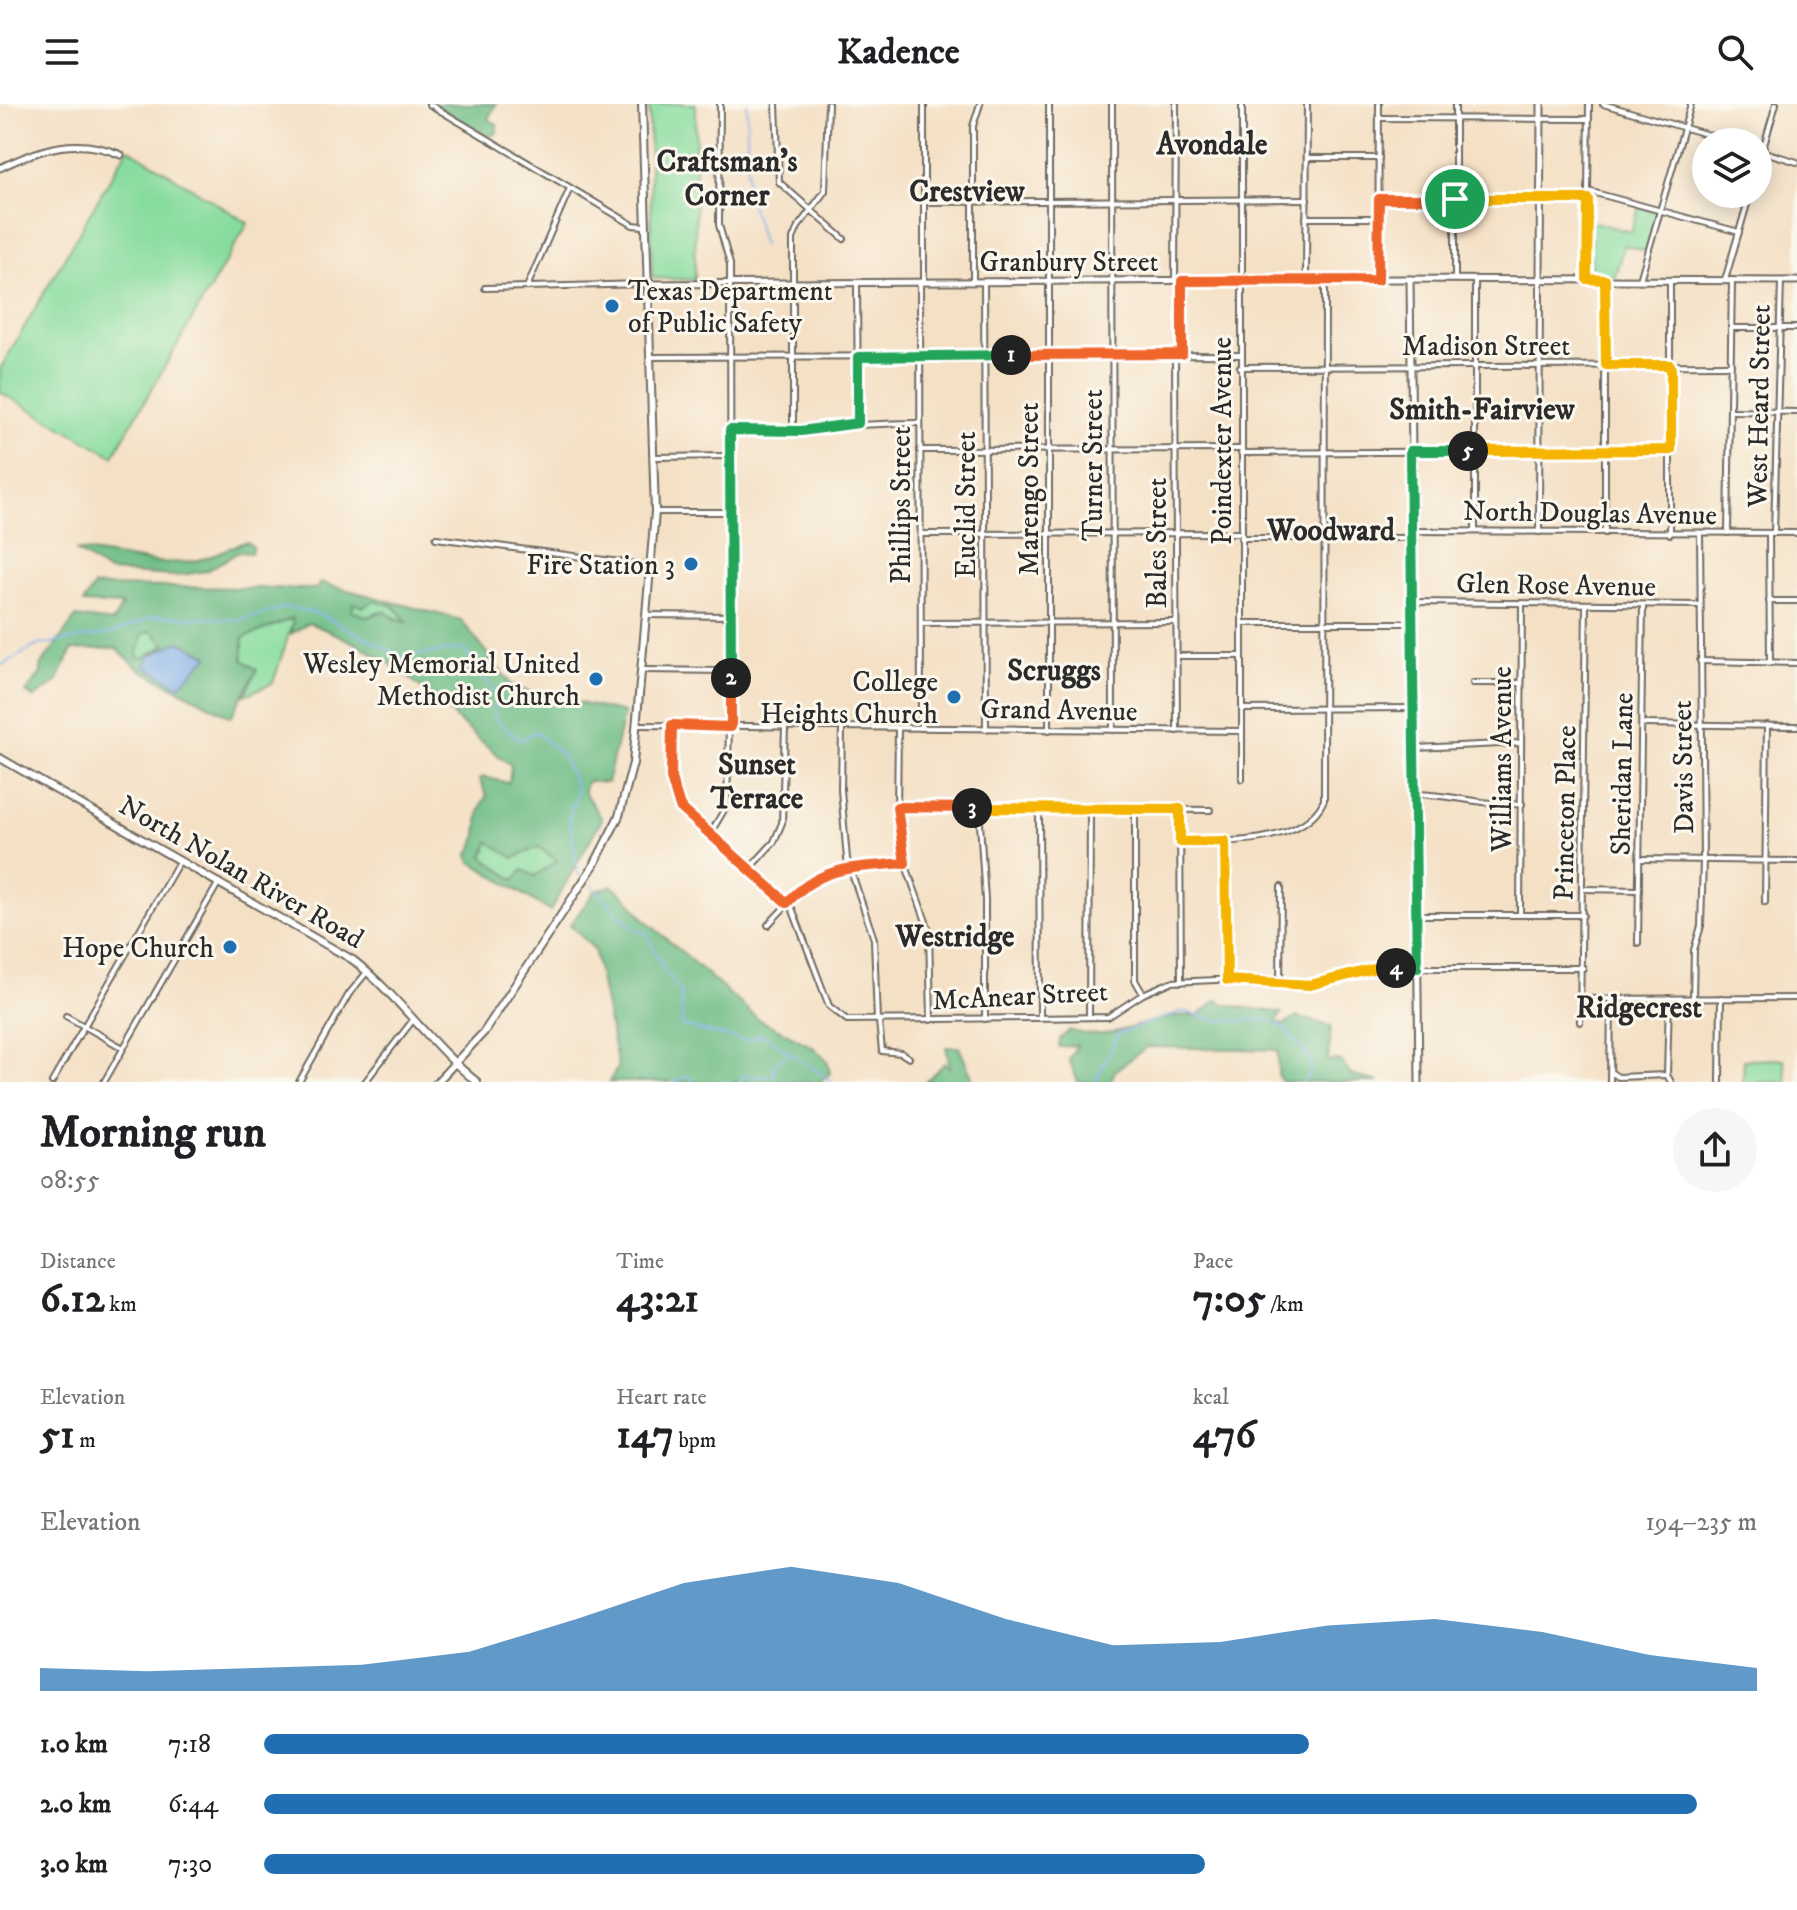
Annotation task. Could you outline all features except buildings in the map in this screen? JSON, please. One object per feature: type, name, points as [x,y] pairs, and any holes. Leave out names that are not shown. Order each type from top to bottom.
[{"type":"main road","points":[[437,1082],[484,1032],[604,848],[629,784],[655,512],[643,226],[642,104]]},
{"type":"main road","name":"North Nolan River Road","points":[[0,758],[219,882],[367,971],[456,1065],[477,1082]]},
{"type":"street","points":[[429,104],[633,225],[643,226]]},
{"type":"street","points":[[710,834],[727,805],[731,671],[730,264],[719,225],[720,104]]},
{"type":"street","points":[[776,104],[776,174],[782,186],[844,239]]},
{"type":"street","points":[[793,431],[793,239],[823,196],[828,182],[828,104]]},
{"type":"street","name":"Phillips Street","points":[[921,728],[920,356],[924,104]]},
{"type":"street","points":[[973,282],[973,126],[980,104]]},
{"type":"street","name":"Marengo Street","points":[[1049,104],[1049,730]]},
{"type":"street","name":"Turner Street","points":[[1112,104],[1113,730]]},
{"type":"street","points":[[1175,281],[1176,104]]},
{"type":"street","name":"Poindexter Avenue","points":[[1242,104],[1242,779]]},
{"type":"street","points":[[1306,280],[1307,104]]},
{"type":"street","points":[[1378,280],[1379,104]]},
{"type":"street","points":[[1455,104],[1455,279]]},
{"type":"street","points":[[1539,532],[1541,104]]},
{"type":"street","points":[[1587,279],[1589,104]]},
{"type":"street","points":[[1603,104],[1692,129]]},
{"type":"street","points":[[1640,280],[1691,104]]},
{"type":"street","points":[[1768,128],[1776,104]]},
{"type":"street","points":[[1379,118],[1589,119]]},
{"type":"street","points":[[0,168],[39,150],[66,144],[88,145],[121,155]]},
{"type":"street","points":[[1772,154],[1797,162]]},
{"type":"street","points":[[1307,158],[1379,158]]},
{"type":"street","points":[[527,287],[570,188]]},
{"type":"street","points":[[1588,191],[1739,232]]},
{"type":"street","points":[[924,202],[1307,199]]},
{"type":"street","points":[[1379,199],[1588,199]]},
{"type":"street","points":[[1725,280],[1746,208]]},
{"type":"street","points":[[1306,218],[1379,218]]},
{"type":"street","name":"West Heard Street","points":[[1796,281],[1797,271]]},
{"type":"street","points":[[1410,279],[1411,602],[1417,794],[1419,1082]]},
{"type":"street","name":"Granbury Street","points":[[485,288],[730,283],[1410,279],[1796,281]]},
{"type":"street","points":[[1475,279],[1475,530]]},
{"type":"street","points":[[1180,842],[1256,840],[1304,823],[1316,814],[1325,793],[1325,280]]},
{"type":"street","points":[[1605,280],[1605,533]]},
{"type":"street","points":[[1670,280],[1670,534]]},
{"type":"street","points":[[1728,533],[1732,280]]},
{"type":"street","name":"Bales Street","points":[[1177,731],[1175,448],[1182,281]]},
{"type":"street","name":"West Heard Street","points":[[1770,663],[1769,601],[1781,281]]},
{"type":"street","name":"Euclid Street","points":[[984,282],[986,729]]},
{"type":"street","points":[[857,283],[858,423]]},
{"type":"street","points":[[1731,328],[1797,328]]},
{"type":"street","points":[[650,357],[1240,355]]},
{"type":"street","name":"Madison Street","points":[[1240,367],[1731,365]]},
{"type":"street","points":[[1731,411],[1797,412]]},
{"type":"street","points":[[730,430],[793,431],[858,423],[920,423]]},
{"type":"street","points":[[920,450],[1671,450]]},
{"type":"street","points":[[654,457],[730,456]]},
{"type":"street","points":[[655,512],[731,512]]},
{"type":"street","name":"North Douglas Avenue","points":[[921,534],[1112,533],[1324,538],[1475,530],[1797,533]]},
{"type":"street","name":"Davis Street","points":[[1693,998],[1694,950],[1701,926],[1703,860],[1700,534]]},
{"type":"street","points":[[436,538],[651,566]]},
{"type":"street","points":[[1769,601],[1797,601]]},
{"type":"street","name":"Glen Rose Avenue","points":[[1411,602],[1700,605]]},
{"type":"street","name":"Williams Avenue","points":[[1520,915],[1522,603]]},
{"type":"street","name":"Princeton Place","points":[[1580,1022],[1586,605]]},
{"type":"street","name":"Sheridan Lane","points":[[1638,943],[1643,605]]},
{"type":"street","points":[[646,615],[731,616]]},
{"type":"street","points":[[921,623],[1176,622]]},
{"type":"street","points":[[1242,623],[1412,623]]},
{"type":"street","points":[[1177,656],[1242,656]]},
{"type":"street","points":[[1700,661],[1797,663]]},
{"type":"street","points":[[641,670],[731,671]]},
{"type":"street","points":[[1473,683],[1521,683]]},
{"type":"street","points":[[1242,709],[1415,708]]},
{"type":"street","points":[[1642,724],[1797,726]]},
{"type":"street","name":"Grand Avenue","points":[[637,725],[1242,731]]},
{"type":"street","points":[[672,725],[674,793],[684,812],[787,903]]},
{"type":"street","points":[[1765,902],[1767,725]]},
{"type":"street","points":[[749,869],[774,842],[782,823],[785,727]]},
{"type":"street","points":[[842,728],[841,799],[849,869],[874,939],[882,1051],[901,1053],[909,1058]]},
{"type":"street","points":[[898,728],[897,807],[905,863],[929,930],[931,1020]]},
{"type":"street","points":[[1416,748],[1521,743]]},
{"type":"street","points":[[1417,794],[1465,798],[1494,805],[1522,804]]},
{"type":"street","points":[[897,807],[1210,810]]},
{"type":"street","points":[[979,808],[985,900],[985,1019]]},
{"type":"street","points":[[1039,808],[1040,1018]]},
{"type":"street","points":[[1089,1017],[1090,809]]},
{"type":"street","points":[[1135,809],[1135,980],[1143,994]]},
{"type":"street","points":[[1180,809],[1181,982]]},
{"type":"street","points":[[1225,841],[1227,980]]},
{"type":"street","points":[[1640,859],[1797,861]]},
{"type":"street","points":[[52,1082],[180,860]]},
{"type":"street","points":[[768,925],[815,878],[849,869],[905,863]]},
{"type":"street","points":[[104,1082],[219,882]]},
{"type":"street","points":[[1280,983],[1281,887]]},
{"type":"street","points":[[1583,889],[1639,890]]},
{"type":"street","name":"McAnear Street","points":[[787,903],[798,918],[834,1013],[847,1020],[1108,1017],[1143,994],[1171,982],[1227,980],[1310,985],[1373,969],[1583,968]]},
{"type":"street","points":[[1417,915],[1583,915]]},
{"type":"street","points":[[299,1082],[349,994],[367,971]]},
{"type":"street","points":[[1610,1082],[1611,998]]},
{"type":"street","points":[[1669,998],[1667,1075],[1671,1082]]},
{"type":"street","points":[[1720,1082],[1721,998]]},
{"type":"street","points":[[1582,999],[1797,998]]},
{"type":"street","points":[[66,1016],[124,1048]]},
{"type":"street","points":[[365,1082],[413,1020]]},
{"type":"street","points":[[1612,1073],[1618,1077],[1667,1075]]},
{"type":"green space","points":[[432,104],[496,104],[488,119],[497,124],[497,133],[489,137]]},
{"type":"green space","points":[[649,104],[696,104],[695,280],[652,278]]},
{"type":"green space","points":[[128,148],[248,223],[113,456],[0,392],[0,369]]},
{"type":"green space","points":[[1639,207],[1657,212],[1646,251],[1624,245],[1615,276],[1591,276],[1590,221],[1631,232]]},
{"type":"green space","points":[[247,542],[253,547],[251,553],[239,552],[206,571],[175,576],[109,572],[75,550],[149,561],[179,562],[201,559]]},
{"type":"green space","points":[[321,583],[461,620],[514,688],[624,713],[607,783],[586,781],[584,792],[602,819],[550,911],[470,861],[469,853],[476,840],[480,809],[487,796],[479,779],[484,777],[509,783],[511,765],[392,665],[320,627],[309,623],[291,634],[293,618],[243,638],[243,660],[257,670],[231,717],[139,669],[116,648],[72,650],[57,682],[34,698],[26,692],[41,673],[41,665],[76,617],[113,622],[122,605],[83,603],[94,586],[315,589]],"holes":[[[373,601],[394,606],[407,622],[398,621],[385,611],[367,617],[352,611],[354,603],[363,607]],[[151,631],[166,645],[143,658],[137,656],[143,634]],[[489,842],[514,858],[539,847],[557,861],[535,876],[523,870],[514,880],[483,857]]]},
{"type":"green space","points":[[373,601],[394,606],[408,622],[379,611],[367,617],[352,611],[353,603]]},
{"type":"green space","points":[[294,618],[273,683],[245,695],[257,670],[243,660],[243,638]]},
{"type":"green space","points":[[151,631],[166,644],[143,658],[137,656],[143,634]]},
{"type":"green space","points":[[489,842],[539,847],[557,861],[535,876],[514,880],[483,858]]},
{"type":"green space","points":[[612,886],[645,920],[758,1019],[813,1047],[827,1060],[830,1073],[820,1082],[609,1082],[618,1067],[594,949],[570,925],[595,891]]},
{"type":"green space","points":[[1218,1000],[1238,1007],[1282,1013],[1276,1022],[1283,1025],[1297,1017],[1331,1026],[1328,1061],[1340,1060],[1351,1075],[1380,1082],[1282,1082],[1278,1076],[1278,1050],[1147,1047],[1115,1071],[1110,1082],[1078,1082],[1069,1059],[1077,1045],[1059,1047],[1060,1039],[1070,1030],[1101,1034],[1165,1018],[1197,1016]]},
{"type":"green space","points":[[946,1047],[959,1047],[974,1082],[925,1082],[945,1063],[950,1068]]},
{"type":"green space","points":[[1784,1059],[1787,1082],[1743,1082],[1744,1060]]},
{"type":"water","points":[[179,641],[209,656],[179,686],[145,666],[150,656]]},
{"type":"waterway","points":[[747,104],[747,189],[763,246]]},
{"type":"waterway","points":[[0,666],[38,645],[114,633],[155,616],[240,620],[287,607],[319,614],[402,656],[463,649],[497,695],[493,713],[497,720],[520,740],[536,732],[562,755],[577,792],[569,818],[579,876]]},
{"type":"waterway","points":[[592,885],[630,926],[636,931],[646,932],[662,966],[681,993],[682,1026],[746,1041],[762,1034],[833,1082]]},
{"type":"waterway","points":[[1095,1082],[1118,1034],[1183,1011],[1218,1021],[1270,1020],[1284,1028],[1311,1059],[1311,1071],[1303,1082]]},
{"type":"waterway","points":[[740,1082],[744,1075],[770,1077],[774,1074],[774,1064],[789,1053]]},
{"type":"waterway","points":[[674,1082],[688,1076],[692,1082]]},
{"type":"waterway","points":[[723,1082],[730,1082]]},
{"type":"place","name":"Texas Department of Public Safety","points":[[612,306]]},
{"type":"place","name":"Fire Station 3","points":[[691,564]]},
{"type":"place","name":"Wesley Memorial United Methodist Church","points":[[596,679]]},
{"type":"place","name":"College Heights Church","points":[[954,697]]},
{"type":"place","name":"Hope Church","points":[[230,947]]},
{"type":"district","name":"Avondale","points":[[1212,144]]},
{"type":"district","name":"Craftsman's Corner","points":[[727,178]]},
{"type":"district","name":"Crestview","points":[[967,191]]},
{"type":"district","name":"Smith-Fairview","points":[[1482,409]]},
{"type":"district","name":"Woodward","points":[[1331,530]]},
{"type":"district","name":"Scruggs","points":[[1054,670]]},
{"type":"district","name":"Sunset Terrace","points":[[757,781]]},
{"type":"district","name":"Westridge","points":[[955,936]]},
{"type":"district","name":"Ridgecrest","points":[[1639,1007]]},
{"type":"route","points":[[1379,199],[1455,199],[1588,199],[1587,279],[1605,280],[1606,365],[1670,365],[1671,450],[1410,451],[1417,968],[1373,969],[1310,985],[1227,980],[1225,841],[1180,842],[1180,809],[897,807],[905,863],[838,870],[822,875],[805,885],[787,903],[684,812],[677,801],[671,778],[672,725],[731,727],[730,430],[801,431],[858,423],[858,357],[1182,354],[1182,281],[1378,280],[1379,199]]}]
